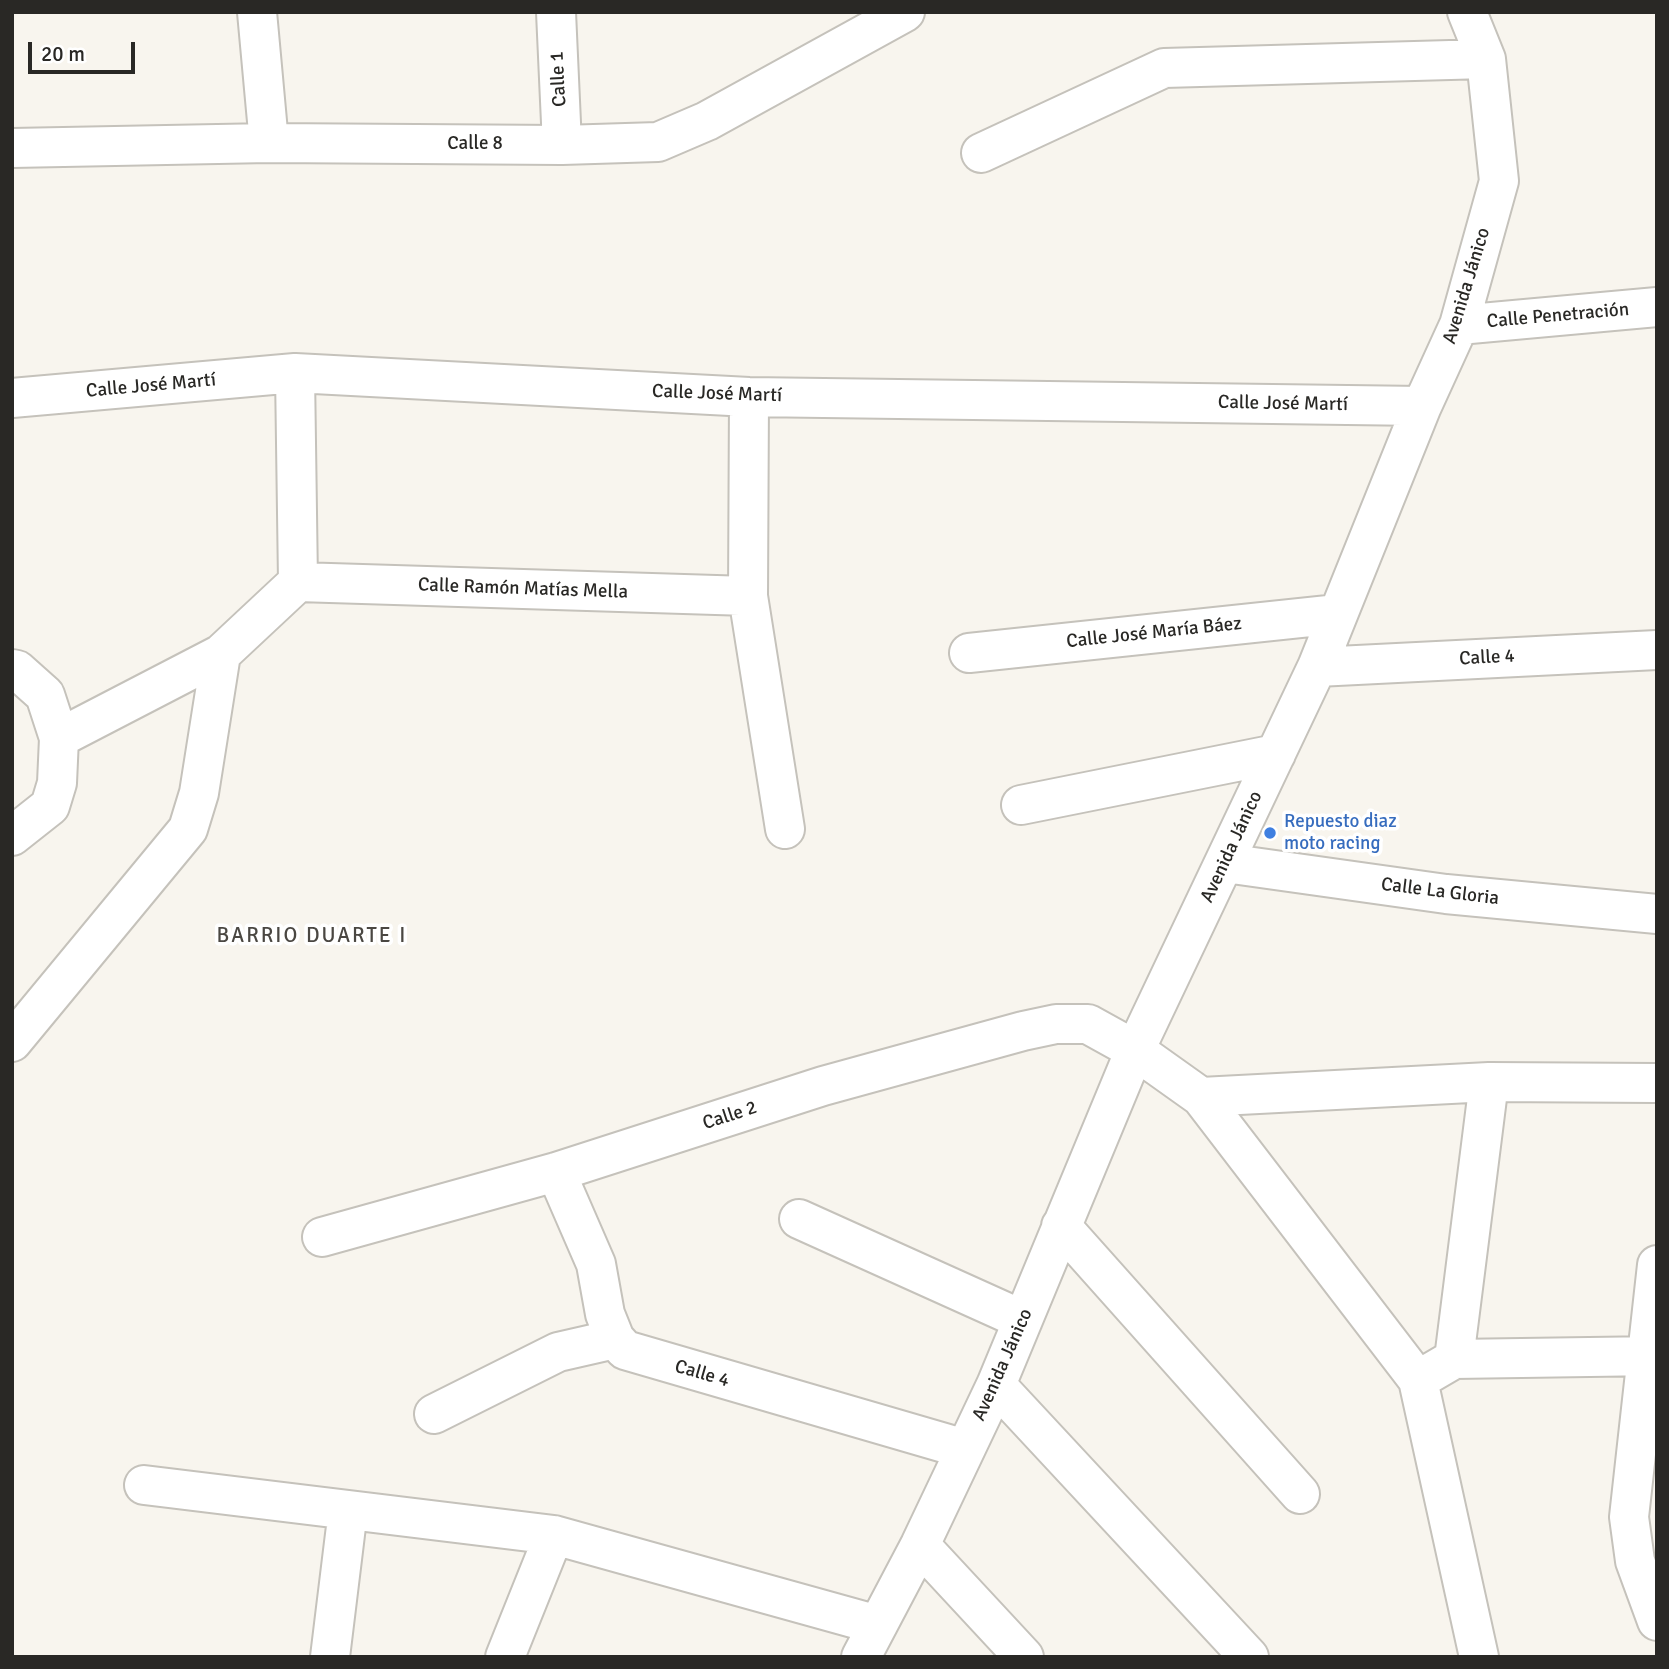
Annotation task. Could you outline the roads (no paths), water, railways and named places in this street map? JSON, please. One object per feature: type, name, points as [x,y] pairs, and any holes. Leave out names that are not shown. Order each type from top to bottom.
[{"type":"street","points":[[257,12],[270,143]]},
{"type":"street","name":"Calle 1","points":[[556,12],[562,145]]},
{"type":"street","name":"Calle 8","points":[[12,148],[270,143],[562,145],[658,142],[683,133],[905,12]]},
{"type":"street","name":"Avenida Jánico","points":[[870,1641],[920,1545],[996,1385],[1135,1050],[1317,667],[1422,406],[1459,325],[1499,181],[1486,59],[1467,12]]},
{"type":"street","points":[[981,153],[1164,68],[1486,59]]},
{"type":"street","name":"Calle Penetración","points":[[1459,325],[1657,307]]},
{"type":"street","points":[[59,738],[221,654],[298,582],[295,373]]},
{"type":"street","name":"Calle José Martí","points":[[12,398],[295,373],[749,397],[1422,406]]},
{"type":"street","points":[[749,397],[748,596],[785,829]]},
{"type":"street","name":"Calle Ramón Matías Mella","points":[[298,582],[748,596]]},
{"type":"street","name":"Calle José María Báez","points":[[969,653],[1338,614]]},
{"type":"street","name":"Calle 4","points":[[1317,667],[1657,650]]},
{"type":"street","points":[[12,1042],[188,829],[199,793],[221,654]]},
{"type":"street","points":[[12,669],[17,670],[45,695],[59,738],[57,782],[50,806],[12,836]]},
{"type":"street","points":[[1021,805],[1276,754]]},
{"type":"street","name":"Calle La Gloria","points":[[1225,863],[1446,894],[1657,914]]},
{"type":"street","name":"Calle 2","points":[[322,1237],[556,1172],[823,1086],[1023,1031],[1056,1024],[1088,1024],[1135,1050],[1201,1097],[1418,1380]]},
{"type":"street","points":[[1201,1097],[1489,1082],[1657,1083]]},
{"type":"street","points":[[1454,1359],[1489,1082]]},
{"type":"street","points":[[434,1414],[558,1352],[615,1339],[605,1314],[596,1264],[556,1172]]},
{"type":"street","points":[[799,1219],[1023,1321]]},
{"type":"street","points":[[1061,1226],[1300,1494]]},
{"type":"street","points":[[1657,1265],[1652,1355],[1629,1517],[1635,1561],[1657,1621]]},
{"type":"street","name":"Calle 4","points":[[615,1339],[625,1350],[640,1356],[965,1449]]},
{"type":"street","points":[[1479,1657],[1418,1380],[1454,1359],[1652,1355]]},
{"type":"street","points":[[996,1385],[1248,1657]]},
{"type":"street","points":[[144,1485],[554,1535],[870,1641]]},
{"type":"street","points":[[330,1657],[348,1510]]},
{"type":"street","points":[[505,1657],[554,1535]]},
{"type":"street","points":[[920,1545],[1024,1657]]},
{"type":"place","name":"Repuesto diaz moto racing","points":[[1270,833]]},
{"type":"district","name":"BARRIO DUARTE I","points":[[312,936]]}]
